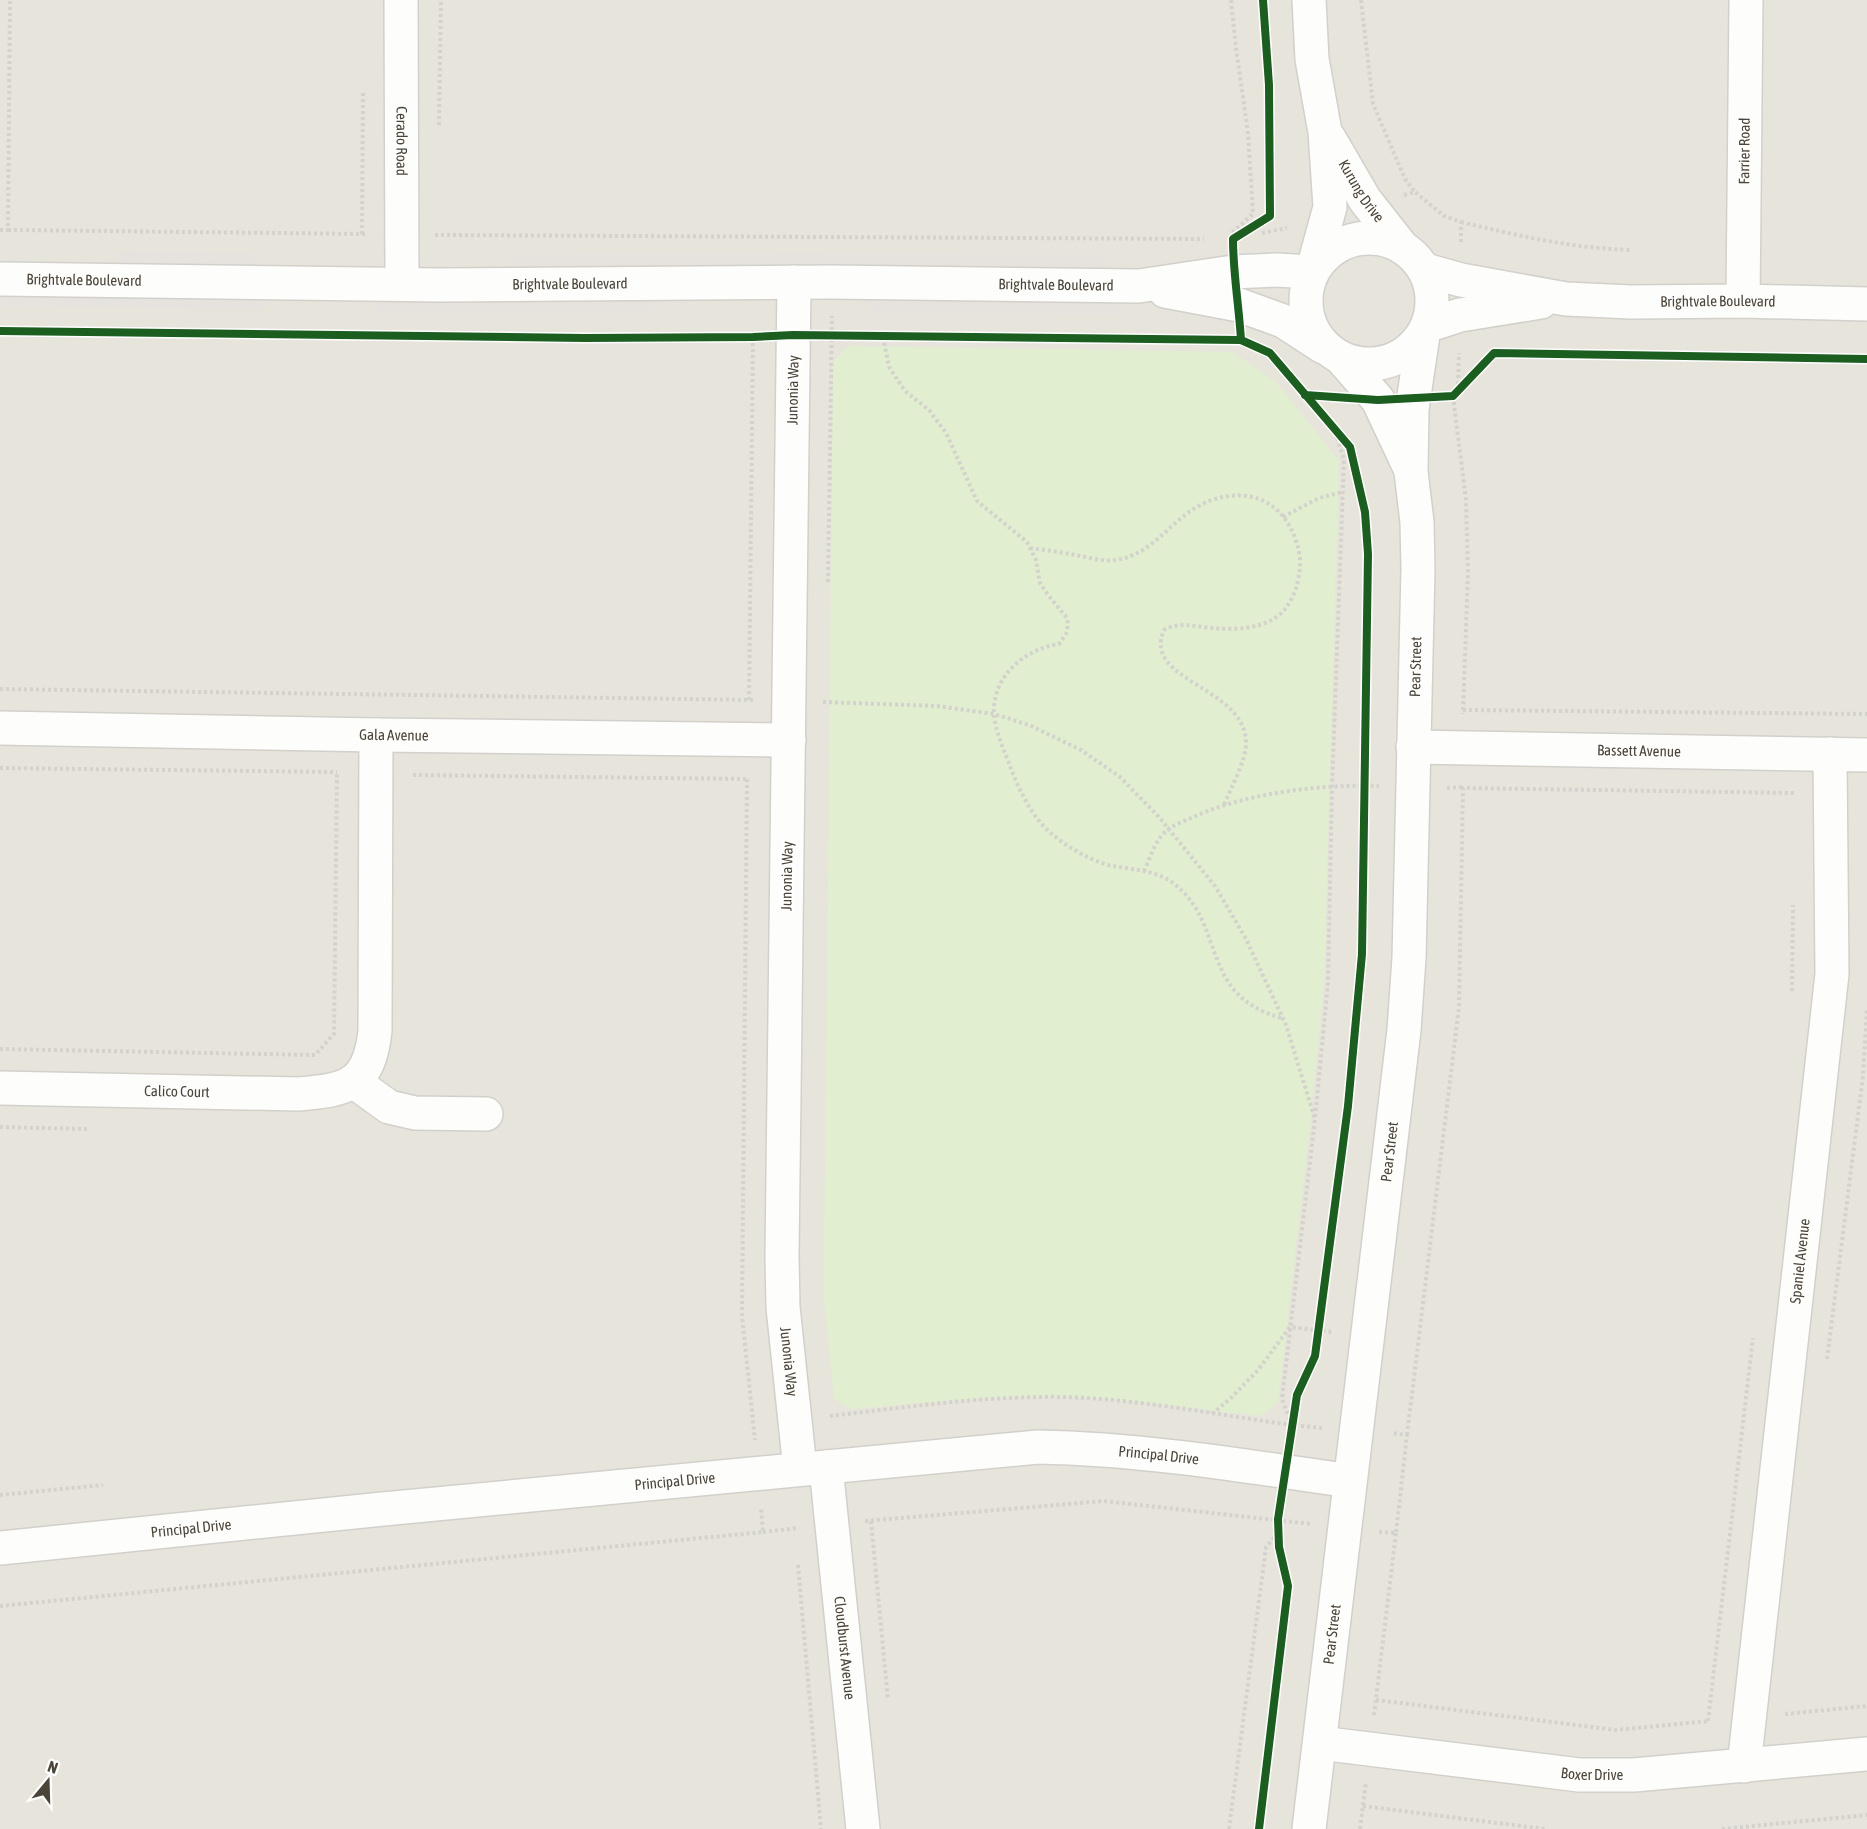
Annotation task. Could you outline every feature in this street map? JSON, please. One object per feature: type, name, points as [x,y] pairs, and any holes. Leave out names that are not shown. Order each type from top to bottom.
[{"type":"street","name":"Cerado Road","points":[[401,0],[400,235],[402,283]]},
{"type":"street","name":"Kurung Drive","points":[[1309,0],[1312,59],[1325,132],[1330,207],[1313,270]]},
{"type":"street","name":"Farrier Road","points":[[1743,302],[1746,0]]},
{"type":"street","name":"Kurung Drive","points":[[1325,132],[1365,200],[1402,247]]},
{"type":"street","points":[[1363,238],[1383,239],[1402,247],[1415,257],[1430,281],[1433,303],[1426,330],[1411,349],[1396,359],[1378,364],[1359,364],[1335,354],[1317,337],[1309,322],[1305,306],[1306,288],[1313,270],[1326,253],[1344,242],[1363,238]]},
{"type":"street","name":"Brightvale Boulevard","points":[[0,279],[450,285],[833,282],[1139,286],[1233,272],[1313,270]]},
{"type":"street","name":"Brightvale Boulevard","points":[[1425,270],[1461,280],[1566,299],[1631,302],[1867,304]]},
{"type":"street","name":"Junonia Way","points":[[794,282],[782,1256],[784,1316],[813,1468]]},
{"type":"street","name":"Brightvale Boulevard","points":[[1139,286],[1250,309],[1283,321],[1335,354]]},
{"type":"street","name":"Brightvale Boulevard","points":[[1426,330],[1460,315],[1566,299]]},
{"type":"street","name":"Pear Street","points":[[1310,1829],[1404,1030],[1409,958],[1418,569],[1417,522],[1411,472],[1413,397],[1426,330]]},
{"type":"street","name":"Pear Street","points":[[1335,354],[1378,400],[1411,472]]},
{"type":"street","name":"Gala Avenue","points":[[0,728],[789,740]]},
{"type":"street","points":[[376,735],[375,1031],[369,1062],[353,1081],[389,1107],[415,1113],[486,1114]]},
{"type":"street","name":"Bassett Avenue","points":[[1413,747],[1867,755]]},
{"type":"street","name":"Spaniel Avenue","points":[[1744,1766],[1832,974],[1830,754]]},
{"type":"street","name":"Calico Court","points":[[0,1088],[298,1094],[339,1089],[353,1081]]},
{"type":"street","name":"Principal Drive","points":[[0,1548],[1038,1447],[1089,1448],[1146,1453],[1350,1481]]},
{"type":"street","name":"Cloudburst Avenue","points":[[813,1468],[863,1829]]},
{"type":"street","name":"Boxer Drive","points":[[1320,1743],[1579,1774],[1634,1775],[1867,1754]]},
{"type":"path","points":[[8,230],[10,0]]},
{"type":"path","points":[[1231,0],[1248,133],[1253,213],[1232,233],[1233,272]]},
{"type":"path","points":[[1361,0],[1373,104],[1405,179],[1415,192]]},
{"type":"path","points":[[362,234],[363,82]]},
{"type":"path","points":[[1461,222],[1543,241],[1589,248],[1632,250]]},
{"type":"path","points":[[1233,239],[1251,227]]},
{"type":"path","points":[[0,230],[400,235],[1209,239]]},
{"type":"path","points":[[828,584],[834,236]]},
{"type":"path","points":[[741,337],[842,336]]},
{"type":"path","points":[[0,1606],[763,1532],[742,1315],[753,337]]},
{"type":"path","points":[[873,337],[895,337]]},
{"type":"path","points":[[883,337],[889,367],[905,392],[929,410],[946,433],[977,501],[1027,542],[1036,560],[1040,583],[1067,618],[1066,634],[1059,644],[1045,646],[1027,655],[1011,668],[1000,684],[996,695],[994,714],[1004,748],[1015,780],[1032,812],[1051,834],[1081,854],[1108,865],[1155,873],[1173,883],[1200,914],[1220,968],[1235,992],[1254,1008],[1283,1019]]},
{"type":"path","points":[[1413,397],[1453,396],[1465,382]]},
{"type":"path","points":[[1326,418],[1350,447],[1352,457]]},
{"type":"path","points":[[1292,1425],[1282,1399],[1315,1119],[1328,983],[1332,788],[1344,459],[1332,426]]},
{"type":"path","points":[[1283,517],[1311,501],[1342,492]]},
{"type":"path","points":[[1030,548],[1115,560],[1132,555],[1149,546],[1195,508],[1219,498],[1240,494],[1256,496],[1268,502],[1283,517],[1297,544],[1300,564],[1298,581],[1284,611],[1273,619],[1257,625],[1236,629],[1177,625],[1164,630],[1161,635],[1164,657],[1172,669],[1222,702],[1241,720],[1246,747],[1223,806]]},
{"type":"path","points":[[826,714],[827,702]]},
{"type":"path","points":[[1463,710],[1867,714]]},
{"type":"path","points":[[0,768],[377,772]]},
{"type":"path","points":[[0,1049],[315,1055],[334,1034],[337,772]]},
{"type":"path","points":[[1363,774],[1363,797]]},
{"type":"path","points":[[413,775],[747,779]]},
{"type":"path","points":[[1407,1435],[1459,1008],[1463,788],[1795,792],[1795,804]]},
{"type":"path","points":[[1792,992],[1794,898]]},
{"type":"path","points":[[0,1128],[88,1129]]},
{"type":"path","points":[[1317,1335],[1319,1319]]},
{"type":"path","points":[[1290,1327],[1317,1335],[1369,1337]]},
{"type":"path","points":[[1212,1414],[1258,1370],[1290,1327]]},
{"type":"path","points":[[1708,1721],[1754,1329]]},
{"type":"path","points":[[829,1404],[830,1416]]},
{"type":"path","points":[[1292,1425],[1295,1405]]},
{"type":"path","points":[[0,1495],[103,1485]]},
{"type":"path","points":[[871,1521],[889,1710]]},
{"type":"path","points":[[795,1528],[796,1540]]},
{"type":"path","points":[[1279,1532],[1279,1547]]},
{"type":"path","points":[[1229,1829],[1266,1547],[1279,1532]]},
{"type":"path","points":[[1360,1829],[1396,1533]]},
{"type":"path","points":[[798,1563],[821,1829]]},
{"type":"path","points":[[1376,1700],[1616,1731],[1867,1706]]},
{"type":"path","points":[[1363,1806],[1545,1829]]},
{"type":"path","points":[[1722,1829],[1867,1815]]},
{"type":"shaded area","points":[[0,0],[1867,0],[1867,1829],[0,1829]]},
{"type":"shaded area","points":[[115,251],[255,252],[253,266],[116,263]]},
{"type":"shaded area","points":[[812,253],[1102,256],[1114,270],[508,268],[520,255]]},
{"type":"shaded area","points":[[0,294],[274,298],[263,310],[0,306]]},
{"type":"shaded area","points":[[862,298],[1127,302],[1116,314],[873,311]]},
{"type":"shaded area","points":[[367,299],[662,299],[647,312],[516,313],[378,312]]},
{"type":"green space","points":[[849,346],[1232,352],[1276,382],[1339,461],[1324,983],[1278,1402],[1261,1416],[1082,1398],[1004,1397],[850,1409],[834,1399],[824,1300],[833,362]]},
{"type":"cycle path","points":[[1259,1829],[1288,1586],[1279,1547],[1278,1519],[1297,1395],[1315,1356],[1348,1106],[1362,954],[1368,554],[1365,512],[1350,447],[1270,353],[1241,340],[1233,239],[1270,216],[1269,85],[1263,0]]},
{"type":"cycle path","points":[[0,331],[585,338],[793,335],[1241,340]]},
{"type":"cycle path","points":[[1305,395],[1378,400],[1453,396],[1494,353],[1867,359]]}]
